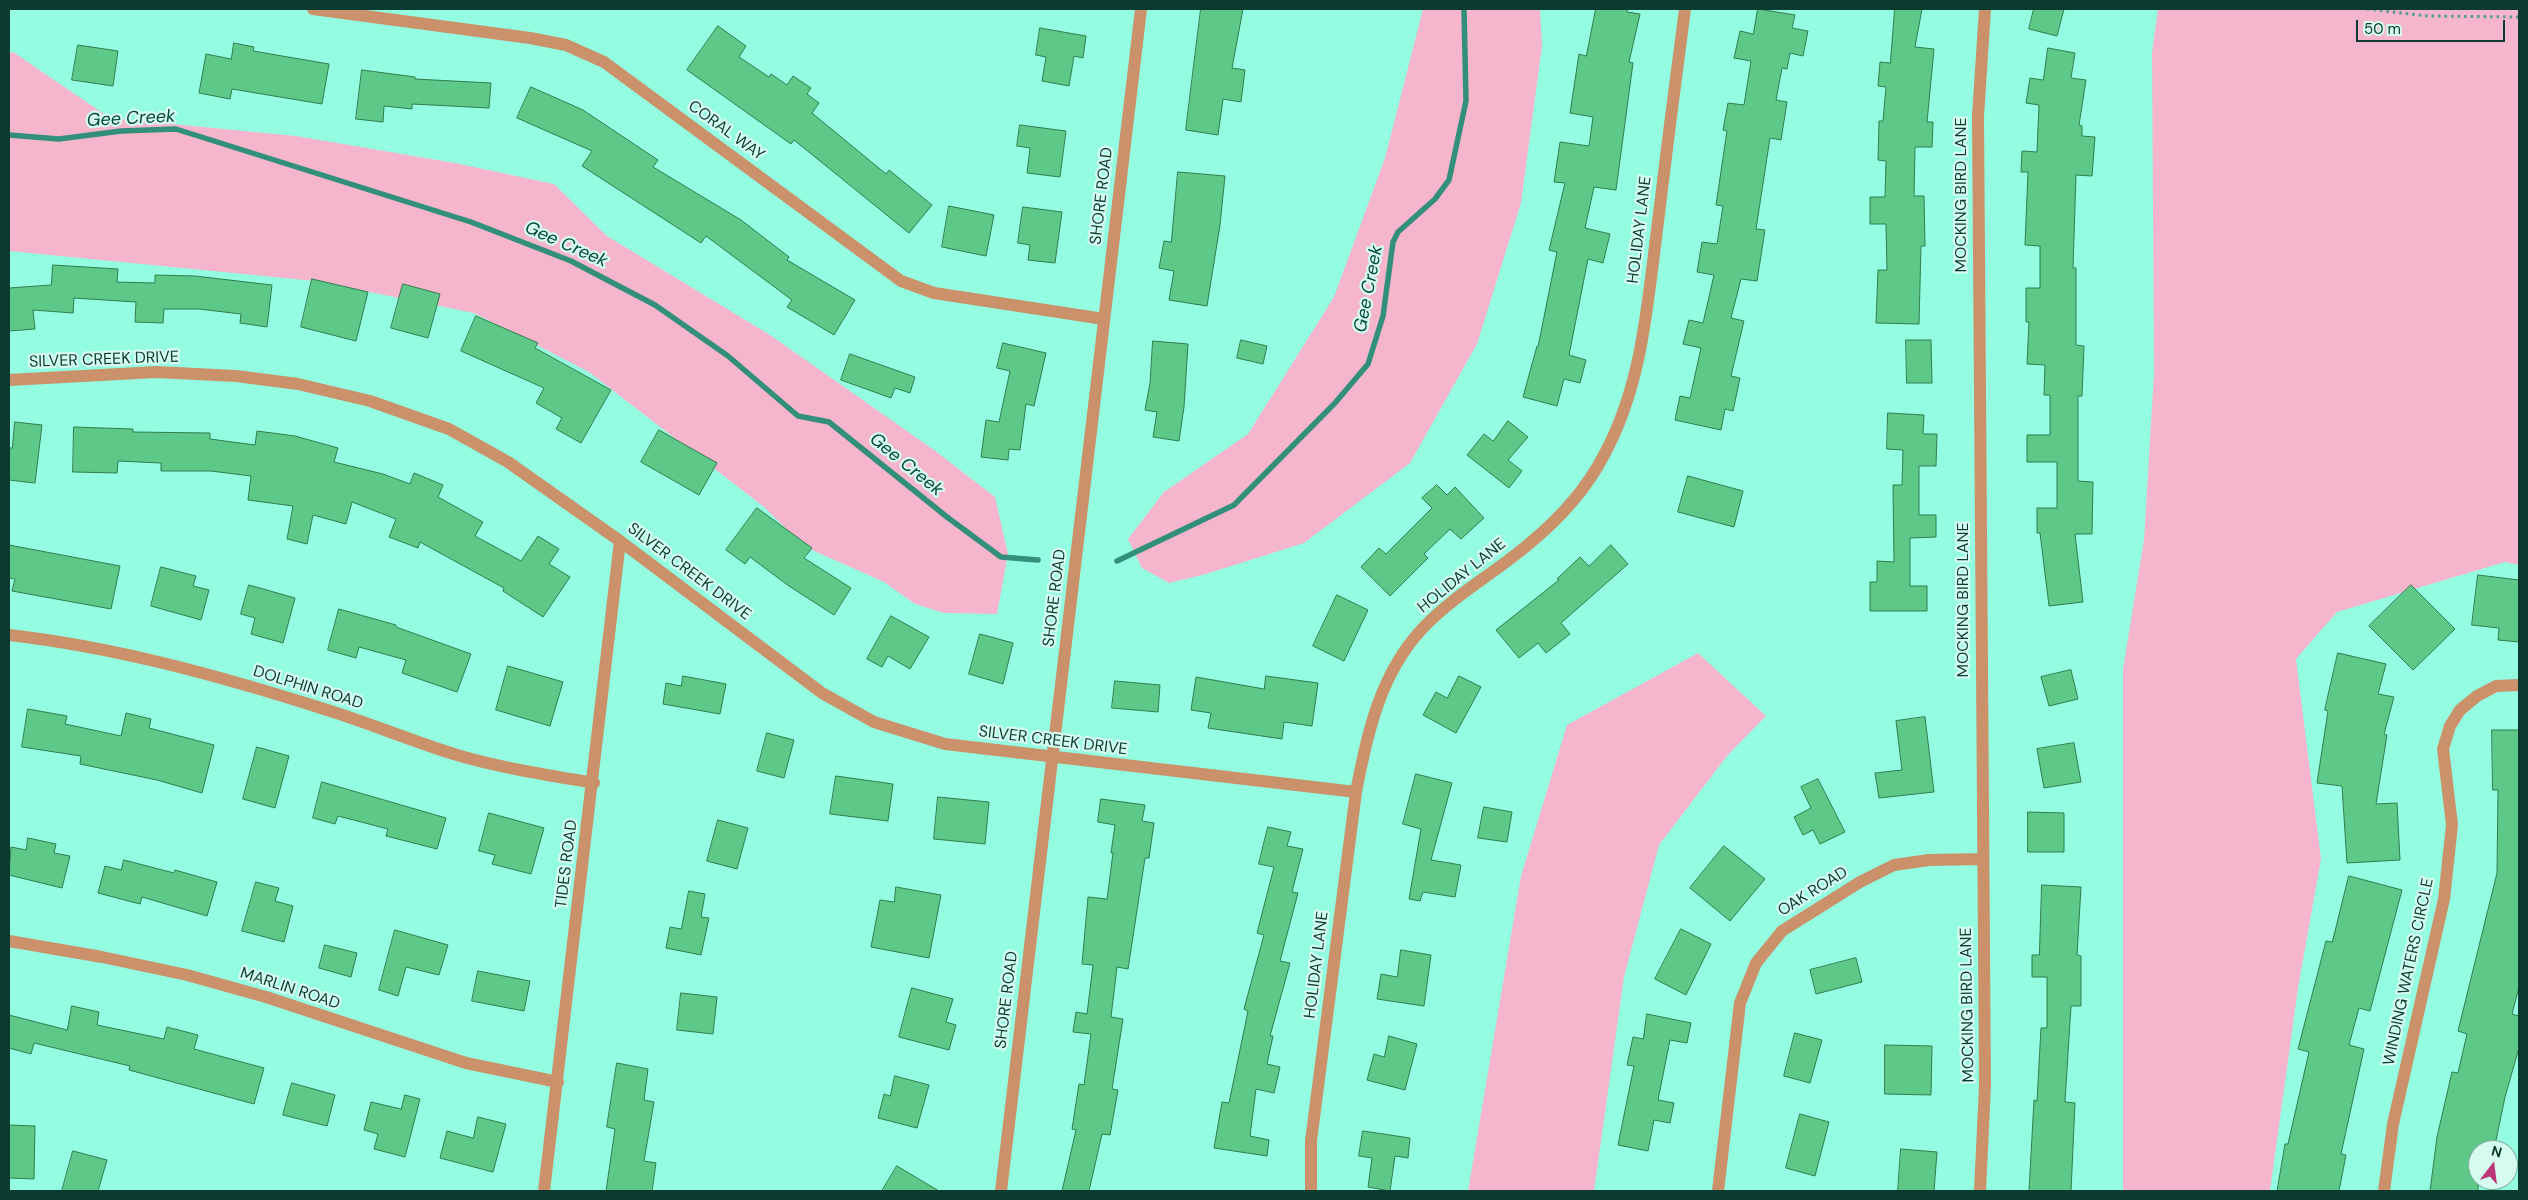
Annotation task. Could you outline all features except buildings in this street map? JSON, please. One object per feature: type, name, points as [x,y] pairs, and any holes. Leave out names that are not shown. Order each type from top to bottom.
[{"type":"street","name":"CORAL WAY","points":[[313,9],[530,38],[566,45],[604,62],[901,280],[934,294],[1104,318]]},
{"type":"street","name":"SHORE ROAD","points":[[1001,1191],[1141,9]]},
{"type":"street","name":"HOLIDAY LANE","points":[[1311,1191],[1311,1141],[1356,792],[1366,740],[1377,702],[1399,660],[1421,630],[1445,607],[1531,543],[1573,500],[1604,456],[1624,413],[1641,353],[1685,9]]},
{"type":"street","name":"MOCKING BIRD LANE","points":[[1980,1191],[1985,1085],[1978,116],[1985,9]]},
{"type":"street","name":"SILVER CREEK DRIVE","points":[[9,380],[156,372],[236,376],[298,384],[370,401],[449,429],[508,462],[620,541],[822,693],[874,722],[945,744],[1356,792]]},
{"type":"street","name":"TIDES ROAD","points":[[544,1191],[594,783],[620,541]]},
{"type":"street","name":"DOLPHIN ROAD","points":[[9,635],[123,655],[206,673],[322,708],[457,755],[514,769],[594,783]]},
{"type":"street","name":"WINDING WATERS CIRCLE","points":[[2384,1191],[2393,1124],[2444,899],[2452,825],[2443,749],[2450,726],[2460,710],[2477,696],[2496,686],[2519,685]]},
{"type":"street","name":"OAK ROAD","points":[[1718,1191],[1740,1004],[1756,963],[1782,931],[1816,907],[1894,865],[1929,860],[1982,859]]},
{"type":"street","name":"MARLIN ROAD","points":[[9,941],[102,957],[187,975],[266,997],[466,1063],[558,1082]]},
{"type":"path","points":[[2367,9],[2428,16],[2519,18]]},
{"type":"shaded area","points":[[1423,9],[1540,9],[1542,46],[1521,203],[1477,344],[1410,463],[1304,543],[1206,574],[1169,583],[1142,568],[1128,539],[1164,492],[1248,434],[1334,297],[1385,158]]},
{"type":"shaded area","points":[[2158,9],[2519,9],[2519,565],[2505,562],[2337,612],[2296,659],[2321,859],[2298,988],[2270,1191],[2123,1191],[2123,669],[2144,540],[2154,373],[2152,52]]},
{"type":"shaded area","points":[[13,52],[110,118],[296,136],[455,163],[554,184],[607,236],[770,335],[934,450],[995,497],[1008,554],[997,614],[944,613],[915,604],[884,582],[805,547],[764,507],[589,372],[474,313],[315,281],[9,251],[9,53]]},
{"type":"shaded area","points":[[1698,653],[1766,716],[1727,756],[1659,845],[1624,977],[1594,1191],[1468,1191],[1521,876],[1567,725]]},
{"type":"waterway","name":"Gee Creek","points":[[1117,561],[1234,505],[1335,403],[1368,364],[1383,316],[1393,242],[1398,232],[1435,199],[1449,180],[1466,101],[1464,9]]},
{"type":"waterway","name":"Gee Creek","points":[[9,135],[59,139],[121,131],[176,129],[471,222],[571,261],[655,305],[728,356],[798,416],[829,422],[947,517],[1001,557],[1038,560]]}]
